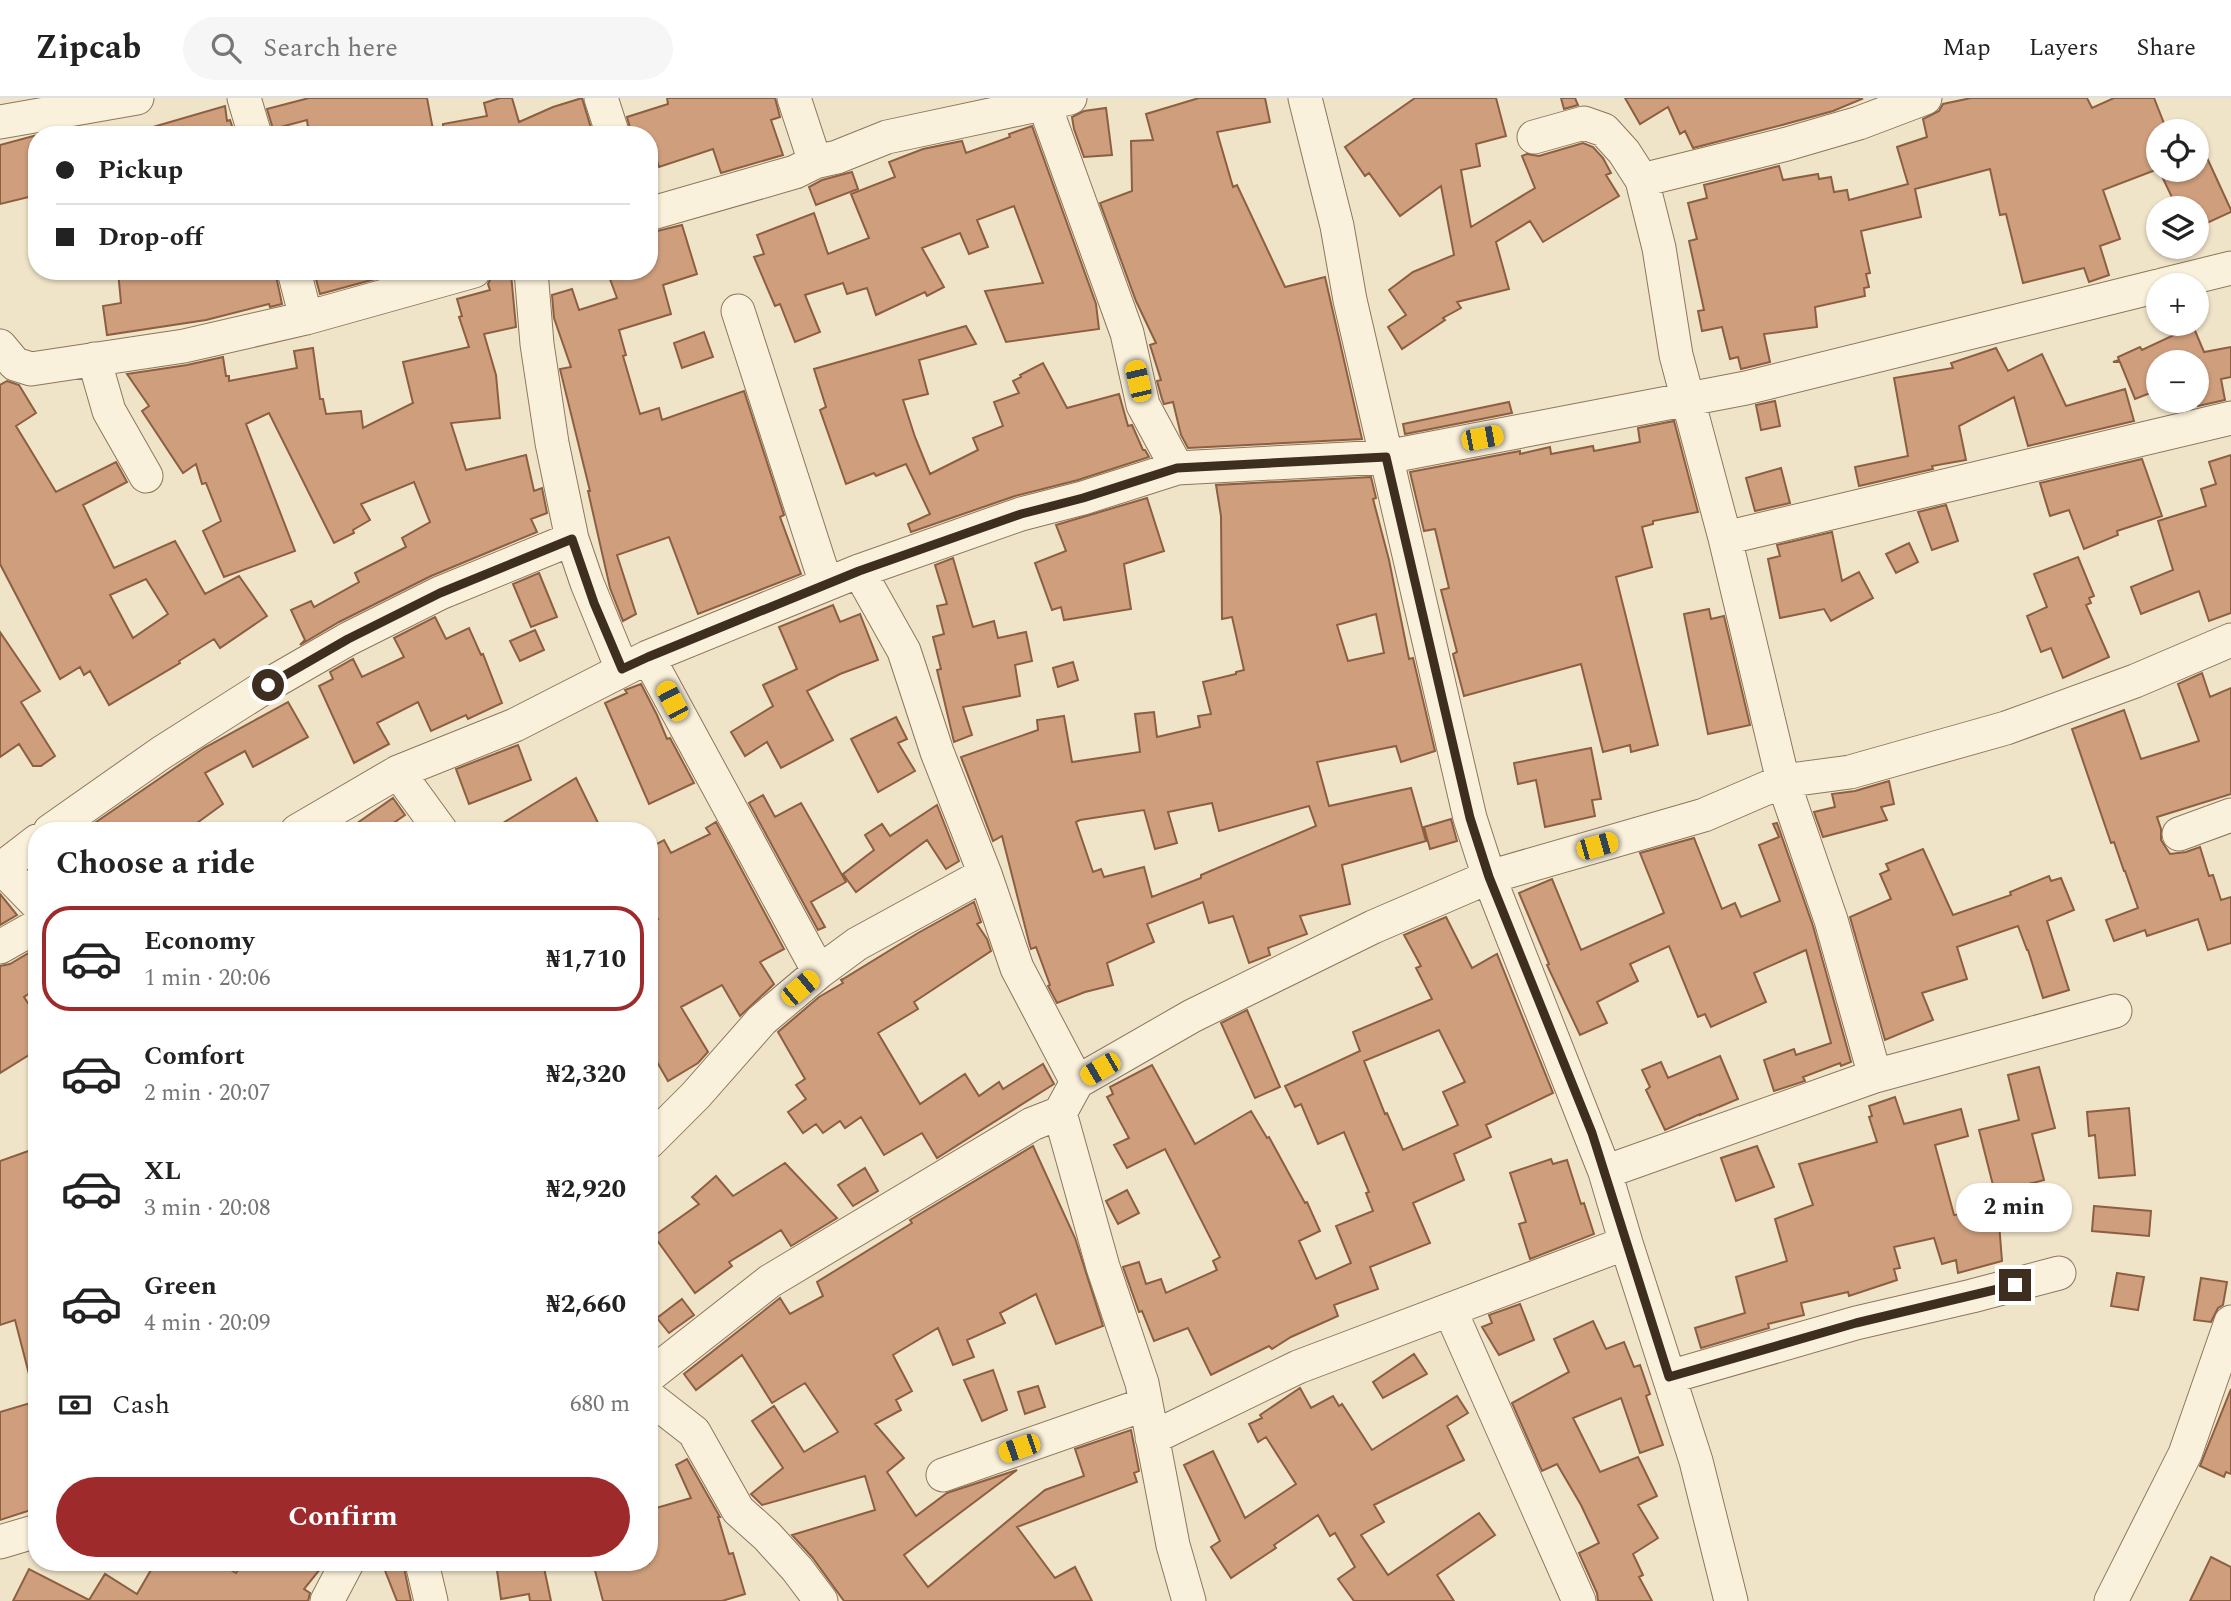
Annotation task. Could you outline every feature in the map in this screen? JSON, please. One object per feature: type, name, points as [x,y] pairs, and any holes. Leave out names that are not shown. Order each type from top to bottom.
[{"type":"street","points":[[0,122],[137,98]]},
{"type":"street","points":[[244,98],[252,126]]},
{"type":"street","points":[[601,98],[610,126]]},
{"type":"street","points":[[794,98],[815,162]]},
{"type":"street","points":[[1305,98],[1470,818],[1489,877],[1605,1172],[1696,1461],[1731,1601]]},
{"type":"street","points":[[1642,180],[1835,130],[1925,98]]},
{"type":"street","points":[[658,211],[794,172],[887,137],[1052,99],[1127,333],[1143,405],[1177,468]]},
{"type":"street","points":[[1534,136],[1584,123],[1604,130],[1642,180],[1659,248],[1676,355],[1725,538],[1783,781],[1832,919],[1875,1076]]},
{"type":"street","points":[[2209,274],[2231,268]]},
{"type":"street","points":[[296,280],[306,317]]},
{"type":"street","points":[[0,346],[15,364],[31,369],[184,346],[306,317],[441,280]]},
{"type":"street","points":[[532,280],[537,344],[572,539],[597,609],[635,663],[818,972]]},
{"type":"street","points":[[312,822],[398,772],[515,725],[635,663],[826,584],[1021,514],[1083,498],[1177,468],[1386,457],[1746,388],[2146,289]]},
{"type":"street","points":[[738,311],[826,584]]},
{"type":"street","points":[[94,359],[109,411],[146,476]]},
{"type":"street","points":[[1725,538],[2231,418]]},
{"type":"street","points":[[63,822],[161,753],[268,685],[348,639],[440,593],[572,539]]},
{"type":"street","points":[[859,571],[904,651],[937,752],[985,874],[1017,968],[1077,1082]]},
{"type":"street","points":[[658,1369],[769,1281],[1032,1124],[1059,1113],[1077,1082],[1192,1016],[1373,927],[1489,877],[1704,815],[1783,781],[1850,772],[2006,729],[2135,681],[2231,640]]},
{"type":"street","points":[[398,772],[434,822]]},
{"type":"street","points":[[2179,834],[2231,815]]},
{"type":"street","points":[[28,848],[1,867],[28,895]]},
{"type":"street","points":[[658,1133],[696,1095],[762,1020],[818,972],[857,944],[985,874]]},
{"type":"street","points":[[0,947],[28,931]]},
{"type":"street","points":[[1605,1172],[1875,1076],[2115,1012]]},
{"type":"street","points":[[1059,1113],[1103,1267],[1142,1382],[1172,1545],[1189,1601]]},
{"type":"street","points":[[1152,1438],[1298,1367],[1366,1339],[1626,1243]]},
{"type":"street","points":[[1669,1377],[1856,1323],[2059,1273]]},
{"type":"street","points":[[1450,1310],[1579,1601]]},
{"type":"street","points":[[2111,1601],[2185,1454],[2231,1322]]},
{"type":"street","points":[[658,1404],[694,1432],[738,1510],[767,1536],[821,1601]]},
{"type":"street","points":[[943,1475],[1146,1404]]},
{"type":"street","points":[[0,1542],[28,1534]]},
{"type":"street","points":[[327,1601],[343,1571]]},
{"type":"street","points":[[424,1571],[431,1601]]},
{"type":"building","points":[[309,98],[427,98],[432,126],[308,126],[307,120],[272,126],[267,109]]},
{"type":"building","points":[[500,98],[512,98],[519,122],[582,98],[590,126],[443,126],[487,116],[484,103]]},
{"type":"building","points":[[667,98],[775,98],[780,117],[771,120],[783,155],[721,173],[713,149],[659,167],[658,126],[630,126],[627,117],[668,104]]},
{"type":"building","points":[[1199,98],[1265,98],[1270,122],[1217,132],[1233,187],[1237,185],[1285,287],[1325,277],[1362,439],[1188,448],[1181,435],[1173,402],[1164,404],[1157,381],[1161,380],[1150,345],[1156,343],[1136,301],[1100,203],[1132,191],[1131,141],[1153,140],[1146,114]]},
{"type":"building","points":[[1415,98],[1496,98],[1506,136],[1476,144],[1480,166],[1461,170],[1471,227],[1535,188],[1522,156],[1527,154],[1539,156],[1583,143],[1593,147],[1611,173],[1606,175],[1619,196],[1543,242],[1530,221],[1496,242],[1509,289],[1457,302],[1461,308],[1402,349],[1388,327],[1406,315],[1389,290],[1413,272],[1454,255],[1441,186],[1400,216],[1369,173],[1365,176],[1345,147]]},
{"type":"building","points":[[1561,98],[1575,98],[1578,105],[1564,109]]},
{"type":"building","points":[[1625,98],[1862,99],[1833,111],[1693,148],[1685,131],[1680,134],[1668,107],[1640,124]]},
{"type":"building","points":[[1971,98],[2087,98],[2092,108],[2114,98],[2154,98],[2162,119],[2146,119],[2146,174],[2103,190],[2120,239],[2100,246],[2109,275],[2089,282],[2084,268],[2023,283],[2006,214],[2000,215],[1990,169],[1915,189],[1921,217],[1861,231],[1870,273],[1866,274],[1869,287],[1864,288],[1865,296],[1815,307],[1817,327],[1764,334],[1770,362],[1741,369],[1738,357],[1730,359],[1722,327],[1702,331],[1698,311],[1704,310],[1689,241],[1697,239],[1688,203],[1707,198],[1704,185],[1779,166],[1783,180],[1818,174],[1819,179],[1831,177],[1834,192],[1847,190],[1849,200],[1908,184],[1897,147],[1927,137],[1923,119],[1939,111],[1943,104]]},
{"type":"building","points":[[225,106],[227,121],[230,120],[232,126],[156,126]]},
{"type":"building","points":[[1106,108],[1112,155],[1084,157],[1072,117],[1084,111]]},
{"type":"building","points":[[1032,126],[1096,304],[1099,329],[1006,342],[985,291],[1043,283],[1014,206],[977,220],[988,247],[969,254],[960,233],[922,248],[944,287],[927,296],[925,292],[876,315],[867,288],[847,294],[843,283],[805,295],[820,332],[795,342],[780,304],[775,306],[754,257],[764,254],[757,235],[814,213],[828,254],[869,238],[851,194],[895,177],[889,162],[923,149],[962,141],[966,153]]},
{"type":"building","points":[[28,137],[28,197],[0,204],[0,145]]},
{"type":"building","points":[[2209,162],[2231,212],[2209,222],[2209,196],[2171,196],[2165,182],[2209,182]]},
{"type":"building","points":[[852,172],[858,189],[816,205],[809,187],[822,180]]},
{"type":"building","points":[[682,225],[697,274],[663,285],[671,314],[619,330],[626,355],[623,356],[640,414],[659,408],[662,420],[744,391],[784,515],[780,517],[801,574],[698,614],[669,537],[617,555],[636,614],[623,621],[610,588],[560,369],[571,367],[554,318],[552,295],[572,289],[579,310],[617,298],[610,280],[658,280],[658,231]]},
{"type":"building","points":[[119,280],[277,280],[282,304],[270,307],[269,304],[206,320],[107,335],[103,306],[121,303]]},
{"type":"building","points":[[316,280],[372,280],[320,294]]},
{"type":"building","points":[[490,280],[512,280],[516,327],[484,334],[496,375],[500,418],[451,423],[466,470],[526,455],[534,491],[542,488],[547,513],[531,519],[537,532],[431,576],[339,622],[300,645],[305,640],[291,610],[311,601],[314,607],[359,582],[355,573],[406,547],[402,538],[430,522],[414,482],[361,504],[370,520],[353,530],[354,533],[334,543],[269,413],[246,424],[295,551],[224,577],[203,531],[221,521],[206,483],[202,484],[196,464],[183,473],[142,411],[149,406],[127,374],[223,357],[229,381],[297,368],[294,351],[313,348],[320,399],[323,399],[326,414],[361,411],[363,428],[413,403],[403,362],[469,347],[459,317],[462,316],[457,299],[490,290]]},
{"type":"building","points":[[966,326],[976,344],[919,360],[928,394],[903,400],[930,474],[978,450],[973,438],[1003,426],[994,402],[1019,393],[1013,381],[1043,363],[1067,408],[1119,394],[1128,426],[1132,425],[1149,457],[1078,480],[1015,496],[911,532],[908,524],[930,514],[906,464],[846,484],[820,410],[826,407],[814,369]]},
{"type":"building","points":[[704,332],[713,357],[682,368],[674,343]]},
{"type":"building","points":[[2172,336],[2197,336],[2203,350],[2146,350],[2146,395],[2135,399],[2120,362],[2113,362],[2140,347],[2142,350]]},
{"type":"building","points":[[2231,347],[2231,377],[2221,379],[2225,400],[2209,404],[2209,351]]},
{"type":"building","points":[[1996,348],[2008,371],[2042,354],[2066,406],[2125,389],[2134,421],[2028,446],[2014,397],[1959,426],[1966,460],[1932,466],[1933,469],[1859,486],[1855,467],[1908,456],[1894,378],[1953,368],[1951,363]]},
{"type":"building","points":[[7,381],[19,385],[36,413],[16,426],[56,492],[116,462],[127,482],[83,505],[114,568],[175,541],[205,594],[239,576],[267,616],[220,648],[214,639],[179,661],[180,663],[109,705],[90,671],[84,675],[80,667],[60,679],[0,564],[0,385]],"holes":[[[146,579],[168,614],[133,638],[110,595]]]},
{"type":"building","points":[[1775,401],[1780,426],[1761,430],[1756,405]]},
{"type":"building","points":[[1509,402],[1512,413],[1405,434],[1403,424]]},
{"type":"building","points":[[1674,421],[1698,512],[1653,521],[1653,524],[1642,527],[1652,567],[1616,577],[1658,745],[1631,752],[1630,745],[1603,752],[1581,664],[1464,696],[1453,654],[1457,652],[1441,590],[1449,588],[1435,529],[1424,531],[1410,472],[1550,447],[1551,454],[1593,446],[1594,451],[1640,442],[1638,428]]},
{"type":"building","points":[[2231,455],[2231,613],[2209,621],[2199,591],[2141,614],[2131,587],[2173,570],[2158,521],[2206,506],[2201,489],[2216,484],[2209,462]]},
{"type":"building","points":[[2142,459],[2162,516],[2117,531],[2118,535],[2084,549],[2069,510],[2050,516],[2040,483]]},
{"type":"building","points":[[1781,468],[1790,503],[1755,511],[1746,478]]},
{"type":"building","points":[[1371,477],[1376,498],[1373,499],[1389,560],[1409,659],[1413,658],[1435,751],[1401,762],[1396,746],[1317,762],[1329,806],[1411,788],[1426,841],[1342,865],[1350,904],[1300,916],[1307,934],[1268,948],[1270,955],[1249,963],[1233,916],[1209,923],[1203,902],[1147,924],[1154,942],[1107,963],[1113,985],[1057,1003],[1048,986],[1050,985],[1036,947],[1031,949],[1030,946],[1002,836],[993,841],[961,757],[1038,730],[1037,720],[1064,716],[1072,762],[1140,752],[1135,714],[1154,712],[1157,737],[1200,727],[1198,716],[1211,714],[1203,682],[1244,670],[1232,617],[1222,619],[1221,516],[1216,485]],"holes":[[[1376,614],[1384,653],[1348,661],[1337,625]],[[1212,803],[1219,831],[1309,806],[1316,826],[1152,897],[1144,867],[1104,877],[1101,869],[1093,872],[1076,822],[1144,810],[1155,849],[1177,843],[1168,812]]]},
{"type":"building","points":[[1147,498],[1164,551],[1124,564],[1131,609],[1064,620],[1061,607],[1052,610],[1035,563],[1066,551],[1056,525]]},
{"type":"building","points":[[1946,505],[1958,541],[1932,550],[1918,512]]},
{"type":"building","points":[[1832,532],[1842,581],[1859,572],[1873,598],[1831,621],[1824,609],[1780,618],[1768,559],[1780,556],[1777,545]]},
{"type":"building","points":[[1909,543],[1918,562],[1896,573],[1886,554]]},
{"type":"building","points":[[2078,557],[2094,596],[2089,598],[2091,603],[2086,605],[2109,657],[2063,678],[2051,648],[2041,652],[2027,616],[2047,607],[2034,574]]},
{"type":"building","points":[[953,558],[973,627],[994,621],[998,638],[1026,632],[1032,661],[1015,665],[1020,696],[963,707],[972,735],[954,742],[937,670],[941,669],[933,637],[944,634],[937,606],[947,604],[935,565]]},
{"type":"building","points":[[539,573],[557,617],[531,627],[513,584]]},
{"type":"building","points":[[833,605],[840,622],[860,614],[878,660],[840,674],[807,691],[833,740],[781,768],[767,742],[745,756],[731,732],[773,706],[763,685],[797,669],[779,627]]},
{"type":"building","points":[[1709,609],[1711,619],[1724,616],[1750,725],[1708,734],[1684,614]]},
{"type":"building","points":[[435,617],[446,639],[469,628],[481,655],[483,654],[502,703],[468,719],[466,715],[431,731],[418,702],[377,723],[389,744],[354,763],[319,686],[333,679],[330,672],[353,659],[362,677],[404,657],[394,638]]},
{"type":"building","points":[[535,630],[544,650],[520,661],[510,641]]},
{"type":"building","points":[[0,632],[40,691],[21,702],[55,756],[41,766],[33,766],[19,744],[0,757]]},
{"type":"building","points":[[1073,662],[1078,680],[1058,687],[1053,668]]},
{"type":"building","points":[[2202,673],[2210,697],[2231,688],[2231,794],[2157,817],[2161,840],[2170,854],[2200,847],[2209,876],[2213,875],[2221,900],[2231,897],[2231,943],[2208,950],[2198,919],[2147,936],[2145,930],[2114,941],[2106,920],[2138,908],[2114,842],[2111,843],[2072,729],[2124,710],[2141,759],[2199,741],[2178,684]]},
{"type":"building","points":[[641,684],[667,739],[670,738],[694,783],[649,804],[605,703],[627,693],[625,690]]},
{"type":"building","points":[[288,702],[308,737],[253,767],[245,751],[205,773],[223,804],[198,822],[96,822],[204,748]]},
{"type":"building","points":[[896,717],[907,739],[898,743],[915,771],[878,792],[851,739]]},
{"type":"building","points":[[518,745],[531,780],[469,804],[456,769]]},
{"type":"building","points":[[1591,748],[1601,799],[1592,800],[1595,816],[1545,827],[1536,780],[1518,784],[1514,763]]},
{"type":"building","points":[[576,778],[598,822],[505,822]]},
{"type":"building","points":[[1889,781],[1894,804],[1881,807],[1887,820],[1823,837],[1814,812],[1835,807],[1832,794],[1855,791]]},
{"type":"building","points":[[763,795],[775,817],[801,803],[846,882],[811,902],[825,927],[818,930],[749,803]]},
{"type":"building","points":[[393,798],[405,815],[395,822],[359,822]]},
{"type":"building","points":[[937,805],[959,861],[946,869],[927,840],[856,892],[843,874],[874,850],[865,835],[882,824],[890,836]]},
{"type":"building","points":[[1451,819],[1457,841],[1430,849],[1424,827]]},
{"type":"building","points":[[716,822],[784,949],[760,962],[774,984],[740,1016],[722,985],[681,1007],[708,1052],[698,1063],[668,1081],[658,1064],[658,843],[664,840],[671,853],[710,834],[706,828]]},
{"type":"building","points":[[1777,823],[1813,926],[1851,1062],[1841,1066],[1840,1063],[1803,1077],[1805,1081],[1774,1091],[1764,1060],[1794,1049],[1796,1055],[1831,1043],[1806,950],[1754,973],[1766,1002],[1711,1027],[1705,1014],[1698,1017],[1669,946],[1630,964],[1638,981],[1597,1002],[1607,1023],[1580,1035],[1547,965],[1549,964],[1519,893],[1552,879],[1581,950],[1664,913],[1640,853],[1694,838],[1722,909],[1735,903],[1741,917],[1780,901],[1759,845],[1779,837],[1773,824]]},
{"type":"building","points":[[1923,849],[1953,915],[2011,895],[2010,892],[2049,876],[2051,881],[2061,878],[2074,910],[2047,921],[2069,990],[2043,998],[2018,926],[1957,947],[1967,979],[1922,993],[1933,1020],[1885,1040],[1850,917],[1891,899],[1880,874],[1889,870],[1886,864]]},
{"type":"building","points":[[0,894],[17,915],[0,925]]},
{"type":"building","points":[[974,902],[981,922],[977,924],[991,951],[914,1002],[918,1009],[878,1033],[920,1104],[965,1074],[979,1096],[999,1082],[1003,1089],[1043,1064],[1054,1084],[937,1158],[922,1133],[884,1155],[861,1117],[845,1128],[840,1121],[823,1133],[816,1124],[803,1133],[788,1112],[806,1099],[796,1085],[805,1079],[778,1032],[819,997],[843,983],[841,980]]},
{"type":"building","points":[[1446,917],[1472,968],[1497,954],[1553,1093],[1486,1125],[1491,1137],[1454,1154],[1464,1180],[1413,1203],[1430,1243],[1370,1267],[1378,1289],[1334,1305],[1338,1316],[1291,1337],[1272,1349],[1269,1346],[1211,1375],[1188,1328],[1154,1341],[1142,1311],[1139,1312],[1123,1267],[1139,1262],[1146,1284],[1161,1279],[1166,1293],[1217,1270],[1213,1261],[1220,1257],[1165,1149],[1127,1168],[1114,1145],[1129,1138],[1107,1097],[1113,1094],[1110,1087],[1152,1065],[1195,1144],[1251,1111],[1267,1138],[1269,1137],[1305,1203],[1307,1202],[1320,1231],[1299,1241],[1316,1279],[1351,1263],[1336,1226],[1373,1211],[1366,1193],[1369,1192],[1344,1132],[1318,1144],[1301,1104],[1295,1107],[1285,1086],[1360,1051],[1353,1032],[1432,999],[1416,968],[1421,966],[1404,935]],"holes":[[[1439,1030],[1465,1082],[1443,1092],[1458,1125],[1403,1150],[1364,1061]]]},
{"type":"building","points":[[28,953],[28,994],[24,997],[28,1003],[28,1056],[0,1073],[0,966],[10,964]]},
{"type":"building","points":[[1247,1010],[1280,1087],[1255,1098],[1221,1023]]},
{"type":"building","points":[[1720,1056],[1738,1099],[1665,1130],[1646,1090],[1650,1087],[1642,1070],[1661,1062],[1668,1078]]},
{"type":"building","points":[[2039,1067],[2055,1128],[2032,1134],[2044,1180],[1995,1193],[1979,1130],[2019,1120],[2008,1075]]},
{"type":"building","points":[[1895,1097],[1904,1124],[1961,1109],[1968,1136],[1935,1145],[1954,1215],[1998,1210],[2002,1261],[1958,1273],[1956,1260],[1942,1264],[1934,1238],[1894,1247],[1900,1268],[1894,1269],[1897,1280],[1849,1296],[1848,1292],[1801,1303],[1804,1315],[1768,1324],[1769,1328],[1701,1348],[1695,1328],[1745,1313],[1736,1277],[1787,1261],[1775,1219],[1813,1205],[1799,1164],[1877,1142],[1869,1117],[1872,1116],[1869,1106]]},
{"type":"building","points":[[2129,1108],[2135,1175],[2099,1178],[2095,1135],[2089,1136],[2087,1112]]},
{"type":"building","points":[[1033,1146],[1075,1238],[1103,1326],[1056,1344],[1036,1294],[1000,1313],[1005,1323],[967,1340],[974,1357],[953,1365],[938,1328],[893,1355],[912,1391],[896,1400],[901,1410],[875,1424],[904,1458],[887,1472],[916,1516],[947,1493],[1017,1470],[904,1555],[928,1587],[1045,1490],[1084,1476],[1075,1449],[1131,1430],[1139,1471],[1134,1473],[1137,1482],[1017,1527],[1055,1578],[1075,1567],[1092,1601],[844,1601],[792,1535],[875,1510],[865,1476],[762,1505],[751,1494],[783,1468],[752,1421],[774,1406],[804,1452],[838,1432],[805,1383],[772,1403],[742,1355],[696,1390],[684,1374],[780,1298],[790,1314],[823,1296],[817,1282],[912,1223],[910,1220]]},
{"type":"building","points":[[1757,1146],[1774,1187],[1736,1201],[1721,1158]]},
{"type":"building","points":[[28,1151],[28,1370],[15,1320],[0,1325],[0,1161]]},
{"type":"building","points":[[1551,1159],[1553,1164],[1567,1160],[1594,1234],[1530,1259],[1519,1224],[1526,1222],[1510,1173]]},
{"type":"building","points":[[785,1163],[837,1218],[791,1246],[781,1230],[729,1262],[732,1266],[695,1293],[658,1242],[658,1233],[699,1204],[692,1197],[716,1176],[733,1196]]},
{"type":"building","points":[[865,1168],[878,1191],[853,1206],[838,1185]]},
{"type":"building","points":[[1127,1190],[1139,1213],[1118,1224],[1106,1201]]},
{"type":"building","points":[[2094,1206],[2151,1211],[2149,1236],[2092,1231]]},
{"type":"building","points":[[2117,1273],[2144,1277],[2138,1310],[2111,1306]]},
{"type":"building","points":[[2201,1278],[2227,1282],[2223,1305],[2218,1308],[2211,1322],[2194,1320]]},
{"type":"building","points":[[682,1299],[694,1315],[669,1333],[658,1317]]},
{"type":"building","points":[[1520,1304],[1534,1340],[1499,1355],[1482,1327],[1492,1323],[1489,1315]]},
{"type":"building","points":[[1593,1321],[1606,1349],[1624,1342],[1634,1367],[1640,1365],[1650,1394],[1646,1396],[1663,1445],[1640,1453],[1621,1398],[1573,1418],[1600,1472],[1638,1457],[1657,1496],[1638,1505],[1658,1538],[1633,1554],[1643,1575],[1639,1577],[1652,1601],[1598,1601],[1579,1553],[1599,1543],[1557,1464],[1542,1471],[1512,1403],[1569,1372],[1554,1339]]},
{"type":"building","points":[[1414,1354],[1427,1374],[1383,1398],[1373,1382]]},
{"type":"building","points":[[993,1370],[1007,1410],[982,1421],[964,1380]]},
{"type":"building","points":[[1038,1386],[1045,1407],[1025,1414],[1018,1392]]},
{"type":"building","points":[[1300,1388],[1311,1408],[1333,1396],[1339,1406],[1342,1404],[1372,1450],[1457,1396],[1468,1413],[1447,1426],[1464,1460],[1374,1505],[1384,1522],[1361,1535],[1388,1575],[1479,1513],[1495,1535],[1437,1575],[1454,1601],[1354,1601],[1338,1579],[1355,1567],[1335,1533],[1330,1536],[1318,1515],[1231,1578],[1211,1547],[1220,1541],[1184,1465],[1213,1451],[1245,1518],[1296,1484],[1266,1437],[1258,1442],[1249,1424],[1262,1418],[1260,1415]]},
{"type":"building","points":[[2231,1389],[2231,1474],[2226,1472],[2224,1477],[2200,1466]]},
{"type":"building","points":[[28,1404],[28,1511],[0,1520],[0,1412]]},
{"type":"building","points":[[687,1459],[720,1517],[729,1554],[733,1553],[745,1594],[722,1601],[603,1601],[595,1571],[658,1571],[658,1507],[691,1498],[676,1465]]},
{"type":"building","points":[[2211,1557],[2231,1567],[2231,1601],[2190,1601]]},
{"type":"building","points":[[28,1571],[89,1600],[105,1574],[137,1594],[150,1571],[319,1571],[304,1589],[310,1593],[308,1601],[13,1601]]},
{"type":"building","points":[[385,1571],[405,1571],[411,1601],[397,1601]]},
{"type":"building","points":[[497,1571],[545,1571],[551,1601],[530,1601],[529,1594],[501,1599]]},
{"type":"route","points":[[268,685],[348,639],[440,593],[572,539],[594,603],[622,669],[859,571],[1021,514],[1083,498],[1177,468],[1386,457],[1470,818],[1489,877],[1592,1133],[1669,1377],[1856,1323],[2015,1285]]}]
